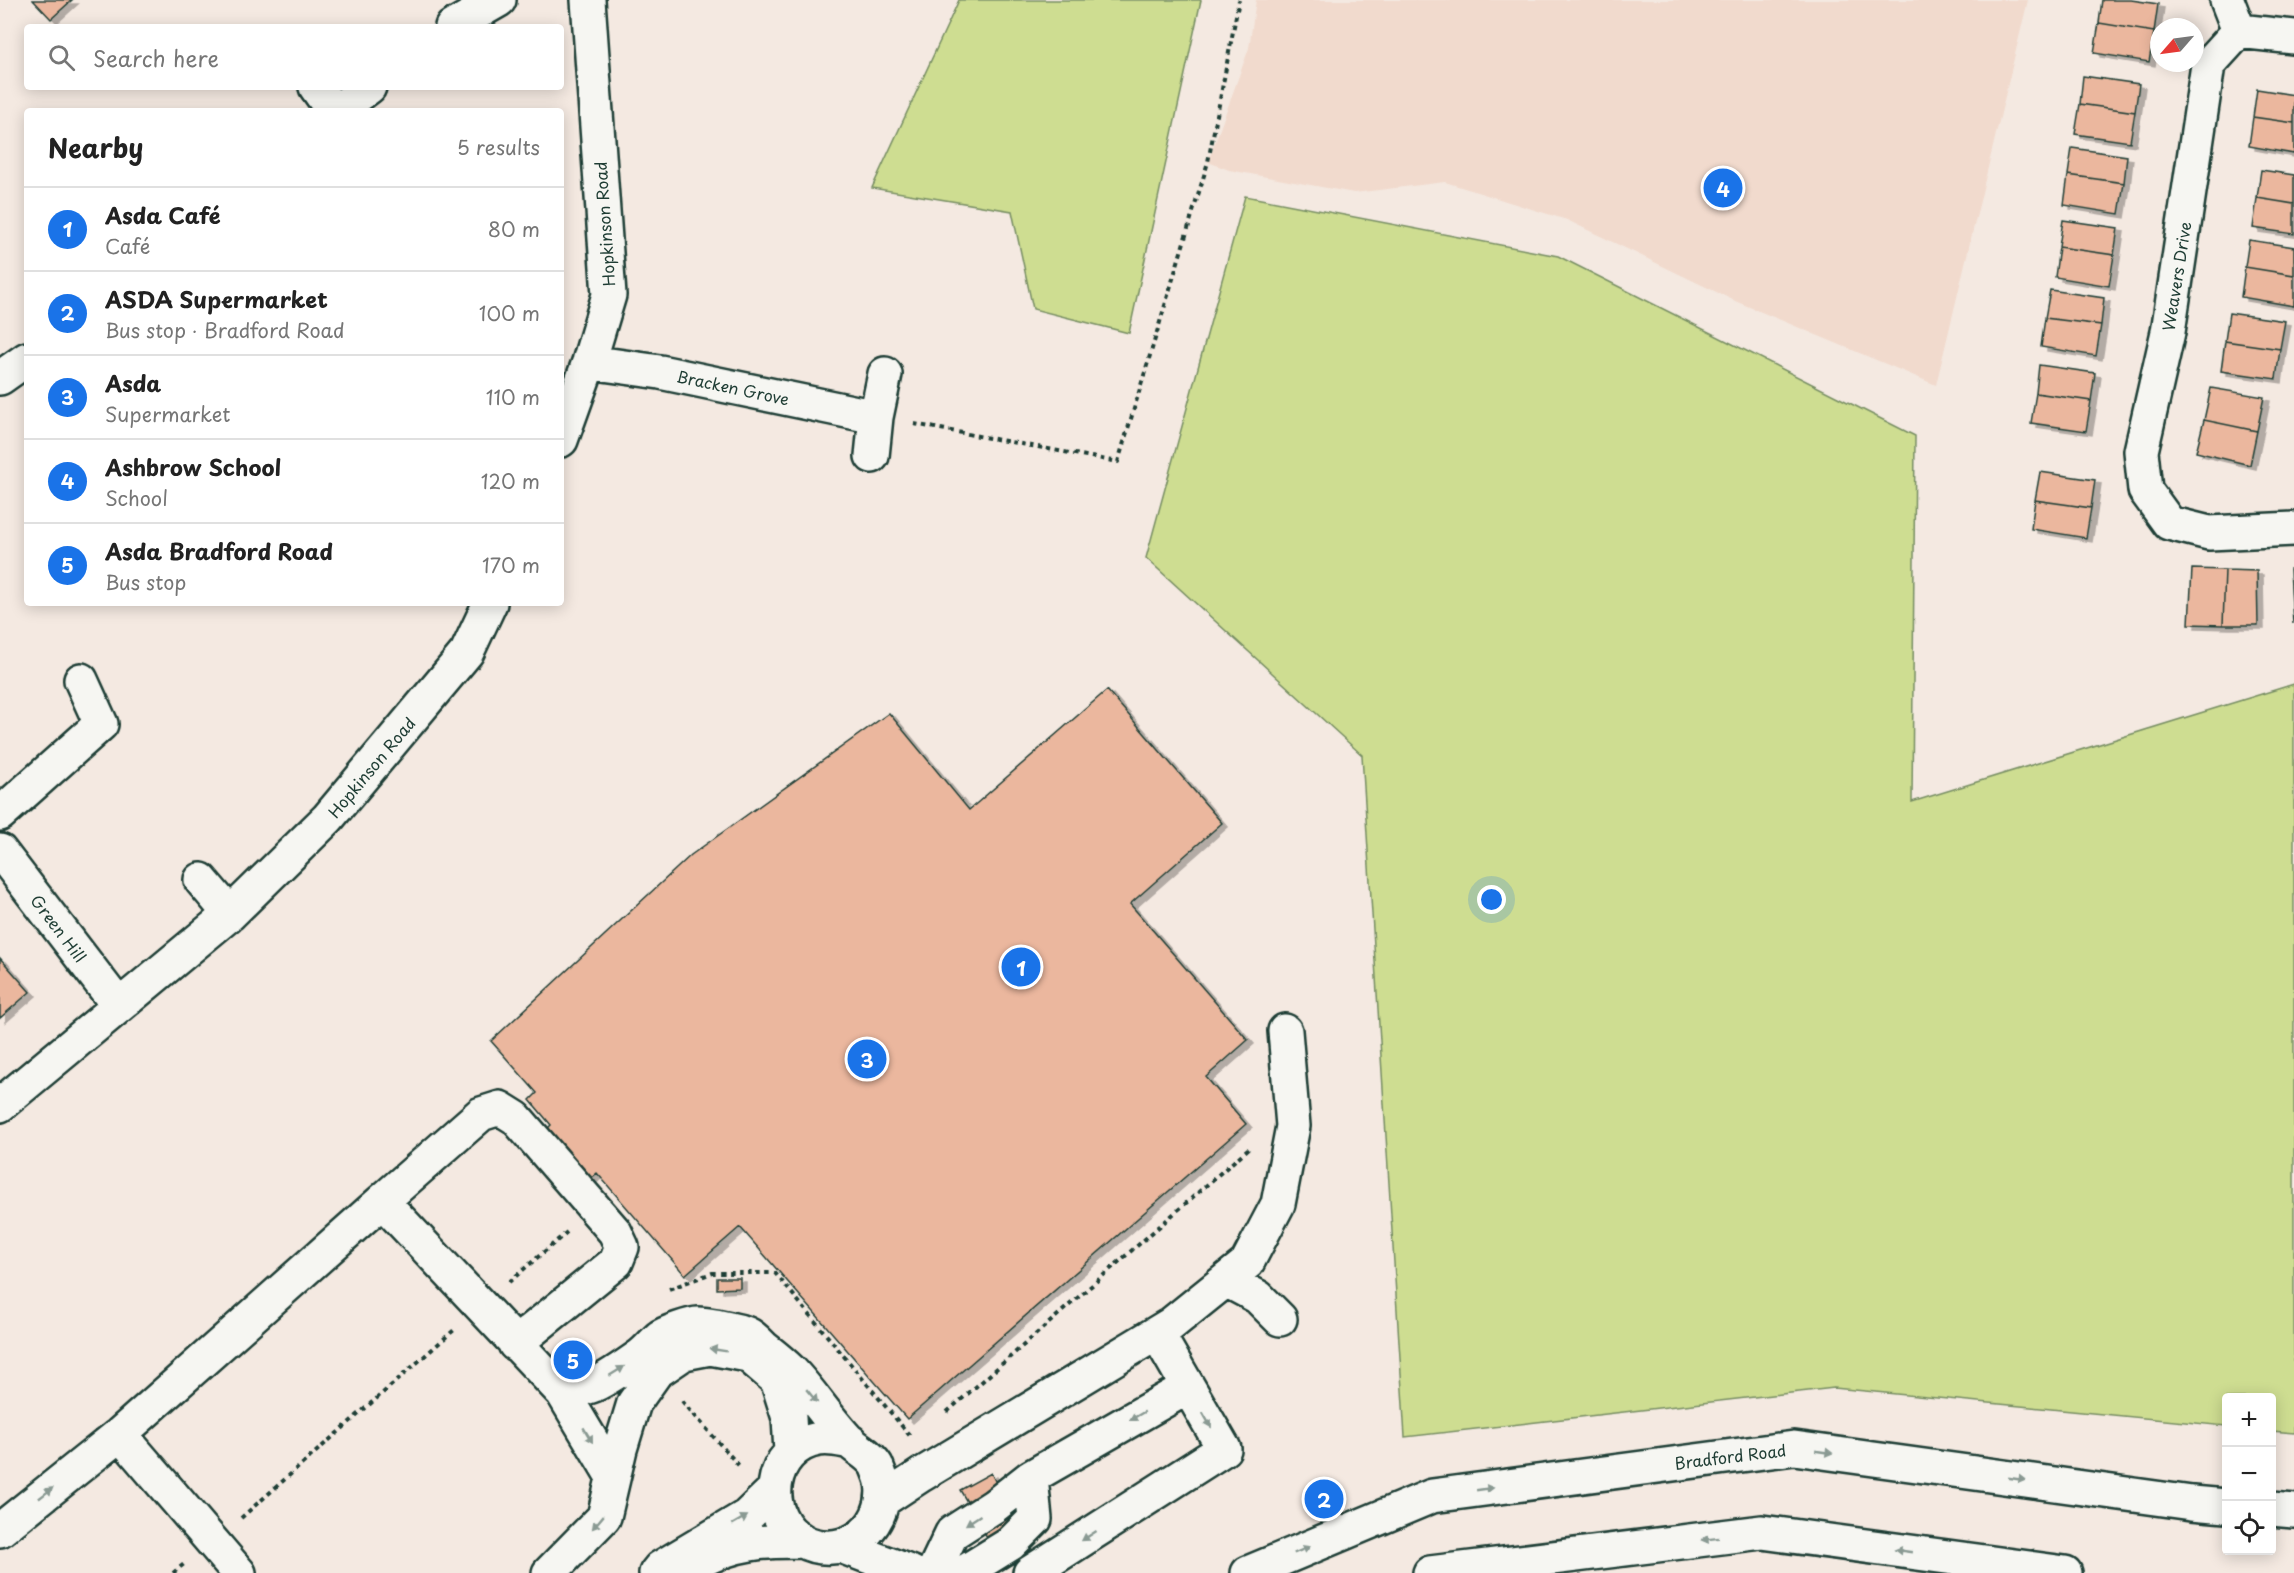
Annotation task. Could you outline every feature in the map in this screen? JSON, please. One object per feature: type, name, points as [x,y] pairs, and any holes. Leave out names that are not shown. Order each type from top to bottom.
[{"type":"street","points":[[457,24],[499,0]]},
{"type":"street","name":"Hopkinson Road","points":[[564,432],[589,362],[609,295],[588,0]]},
{"type":"street","points":[[2227,0],[2239,31],[2294,37]]},
{"type":"street","name":"Weavers Drive","points":[[2239,31],[2208,65],[2168,332],[2142,451],[2145,490],[2169,523],[2209,533],[2294,529]]},
{"type":"street","points":[[318,90],[333,108]]},
{"type":"street","points":[[339,108],[365,90]]},
{"type":"street","points":[[0,378],[24,361]]},
{"type":"street","name":"Bracken Grove","points":[[589,362],[660,372],[876,417]]},
{"type":"street","points":[[872,456],[876,417],[885,374]]},
{"type":"street","name":"Hopkinson Road","points":[[0,1104],[230,914],[328,818],[467,652],[489,606]]},
{"type":"street","points":[[0,814],[101,724],[81,680]]},
{"type":"street","name":"Green Hill","points":[[0,851],[118,1005]]},
{"type":"street","points":[[201,880],[230,914]]},
{"type":"street","points":[[883,1500],[1170,1325],[1247,1263],[1278,1204],[1293,1126],[1285,1031]]},
{"type":"street","points":[[0,1530],[120,1434],[481,1114],[500,1108],[516,1118],[615,1232],[622,1247],[616,1262],[515,1344]]},
{"type":"street","points":[[382,1201],[563,1393],[613,1477]]},
{"type":"street","points":[[1226,1280],[1258,1297],[1280,1319]]},
{"type":"street","points":[[563,1393],[594,1385],[641,1355],[662,1335],[696,1323],[746,1332],[791,1371],[850,1442],[865,1452],[876,1466],[882,1482],[883,1500],[878,1516],[869,1529],[856,1539],[842,1546],[822,1547],[803,1541],[758,1541],[702,1560],[683,1573]]},
{"type":"street","points":[[1030,1573],[1224,1449],[1157,1333]]},
{"type":"street","points":[[549,1573],[604,1516],[633,1403],[656,1372],[684,1353],[710,1348],[748,1355],[777,1380],[789,1419],[791,1452]]},
{"type":"street","points":[[933,1573],[952,1533],[994,1506],[1031,1477],[1188,1387]]},
{"type":"street","points":[[120,1434],[239,1573]]},
{"type":"street","points":[[803,1541],[781,1520],[775,1506],[776,1477],[782,1464],[791,1452],[819,1439],[835,1438],[850,1442]]},
{"type":"street","name":"Bradford Road","points":[[1248,1573],[1432,1496],[1794,1448],[2222,1506]]},
{"type":"street","points":[[963,1573],[1010,1544],[1035,1519],[1031,1477]]},
{"type":"street","points":[[656,1573],[660,1568],[747,1516],[774,1490]]},
{"type":"street","points":[[2276,1509],[2294,1510]]},
{"type":"street","points":[[1430,1573],[1762,1532],[2017,1570],[2065,1573]]},
{"type":"street","points":[[842,1546],[912,1573]]},
{"type":"path","points":[[876,417],[1118,462],[1208,162],[1239,0]]},
{"type":"path","points":[[941,1418],[1256,1142],[1290,1140]]},
{"type":"path","points":[[213,1542],[595,1209]]},
{"type":"path","points":[[658,1293],[712,1273],[775,1273],[914,1441]]},
{"type":"path","points":[[656,1372],[743,1470],[732,1484],[747,1516]]},
{"type":"shaded area","points":[[1256,0],[2028,0],[1936,385],[1735,301],[1567,220],[1445,182],[1354,193],[1229,170],[1208,162],[1249,48]]},
{"type":"green space","points":[[959,0],[1201,0],[1129,333],[1033,309],[1012,211],[872,188]]},
{"type":"green space","points":[[1245,196],[1558,256],[1915,436],[1912,802],[2294,684],[2294,1433],[2276,1431],[2276,1393],[2222,1393],[2222,1426],[1834,1388],[1405,1437],[1362,755],[1146,558]]},
{"type":"building","points":[[33,0],[72,0],[51,19]]},
{"type":"building","points":[[2102,0],[2131,0],[2158,4],[2156,18],[2150,18],[2150,31],[2099,23]]},
{"type":"building","points":[[2099,23],[2150,31],[2149,62],[2094,53]]},
{"type":"building","points":[[2083,76],[2139,84],[2135,112],[2080,104]]},
{"type":"building","points":[[2257,89],[2294,95],[2294,123],[2253,117]]},
{"type":"building","points":[[2080,104],[2135,112],[2130,142],[2075,134]]},
{"type":"building","points":[[2253,117],[2294,123],[2294,154],[2249,146]]},
{"type":"building","points":[[2072,148],[2127,156],[2124,183],[2068,175]]},
{"type":"building","points":[[2261,170],[2294,175],[2294,204],[2257,198]]},
{"type":"building","points":[[2068,175],[2124,183],[2119,214],[2064,205]]},
{"type":"building","points":[[2257,198],[2294,204],[2294,234],[2253,228]]},
{"type":"building","points":[[2063,220],[2118,228],[2114,255],[2059,247]]},
{"type":"building","points":[[2249,240],[2294,247],[2294,275],[2245,267]]},
{"type":"building","points":[[2059,247],[2114,255],[2109,286],[2055,277]]},
{"type":"building","points":[[2245,267],[2294,275],[2294,306],[2241,297]]},
{"type":"building","points":[[2050,290],[2104,298],[2101,325],[2045,318]]},
{"type":"building","points":[[2229,313],[2285,321],[2280,349],[2225,341]]},
{"type":"building","points":[[2045,318],[2101,325],[2096,356],[2041,347]]},
{"type":"building","points":[[2225,341],[2280,349],[2276,379],[2221,371]]},
{"type":"building","points":[[2039,365],[2095,373],[2091,401],[2036,393]]},
{"type":"building","points":[[2211,388],[2264,397],[2257,431],[2204,420]]},
{"type":"building","points":[[2036,393],[2091,401],[2086,431],[2031,423]]},
{"type":"building","points":[[2204,420],[2257,431],[2250,465],[2196,452]]},
{"type":"building","points":[[2040,472],[2095,480],[2091,508],[2035,500]]},
{"type":"building","points":[[2035,500],[2091,508],[2086,538],[2031,529]]},
{"type":"building","points":[[2192,569],[2225,570],[2223,625],[2189,624]]},
{"type":"building","points":[[2290,569],[2294,569],[2293,624]]},
{"type":"building","points":[[2225,570],[2257,571],[2258,625],[2223,625]]},
{"type":"building","points":[[1107,690],[1222,823],[1130,904],[1248,1040],[1206,1077],[1246,1124],[907,1419],[740,1227],[685,1275],[597,1173],[584,1185],[541,1135],[551,1125],[530,1100],[537,1093],[491,1041],[691,855],[889,713],[969,810]]},
{"type":"building","points":[[0,958],[30,992],[0,1018]]},
{"type":"building","points":[[717,1278],[740,1278],[740,1288],[717,1289]]},
{"type":"building","points":[[991,1473],[1000,1491],[970,1507],[960,1490]]},
{"type":"building","points":[[1011,1510],[1021,1527],[990,1543],[981,1526]]},
{"type":"place","name":"Ashbrow School","points":[[1723,188]]},
{"type":"place","name":"Asda Café","points":[[1021,967]]},
{"type":"place","name":"Asda","points":[[867,1059]]},
{"type":"place","name":"Asda Bradford Road","points":[[573,1360]]},
{"type":"place","name":"ASDA Supermarket","points":[[1324,1499]]}]
